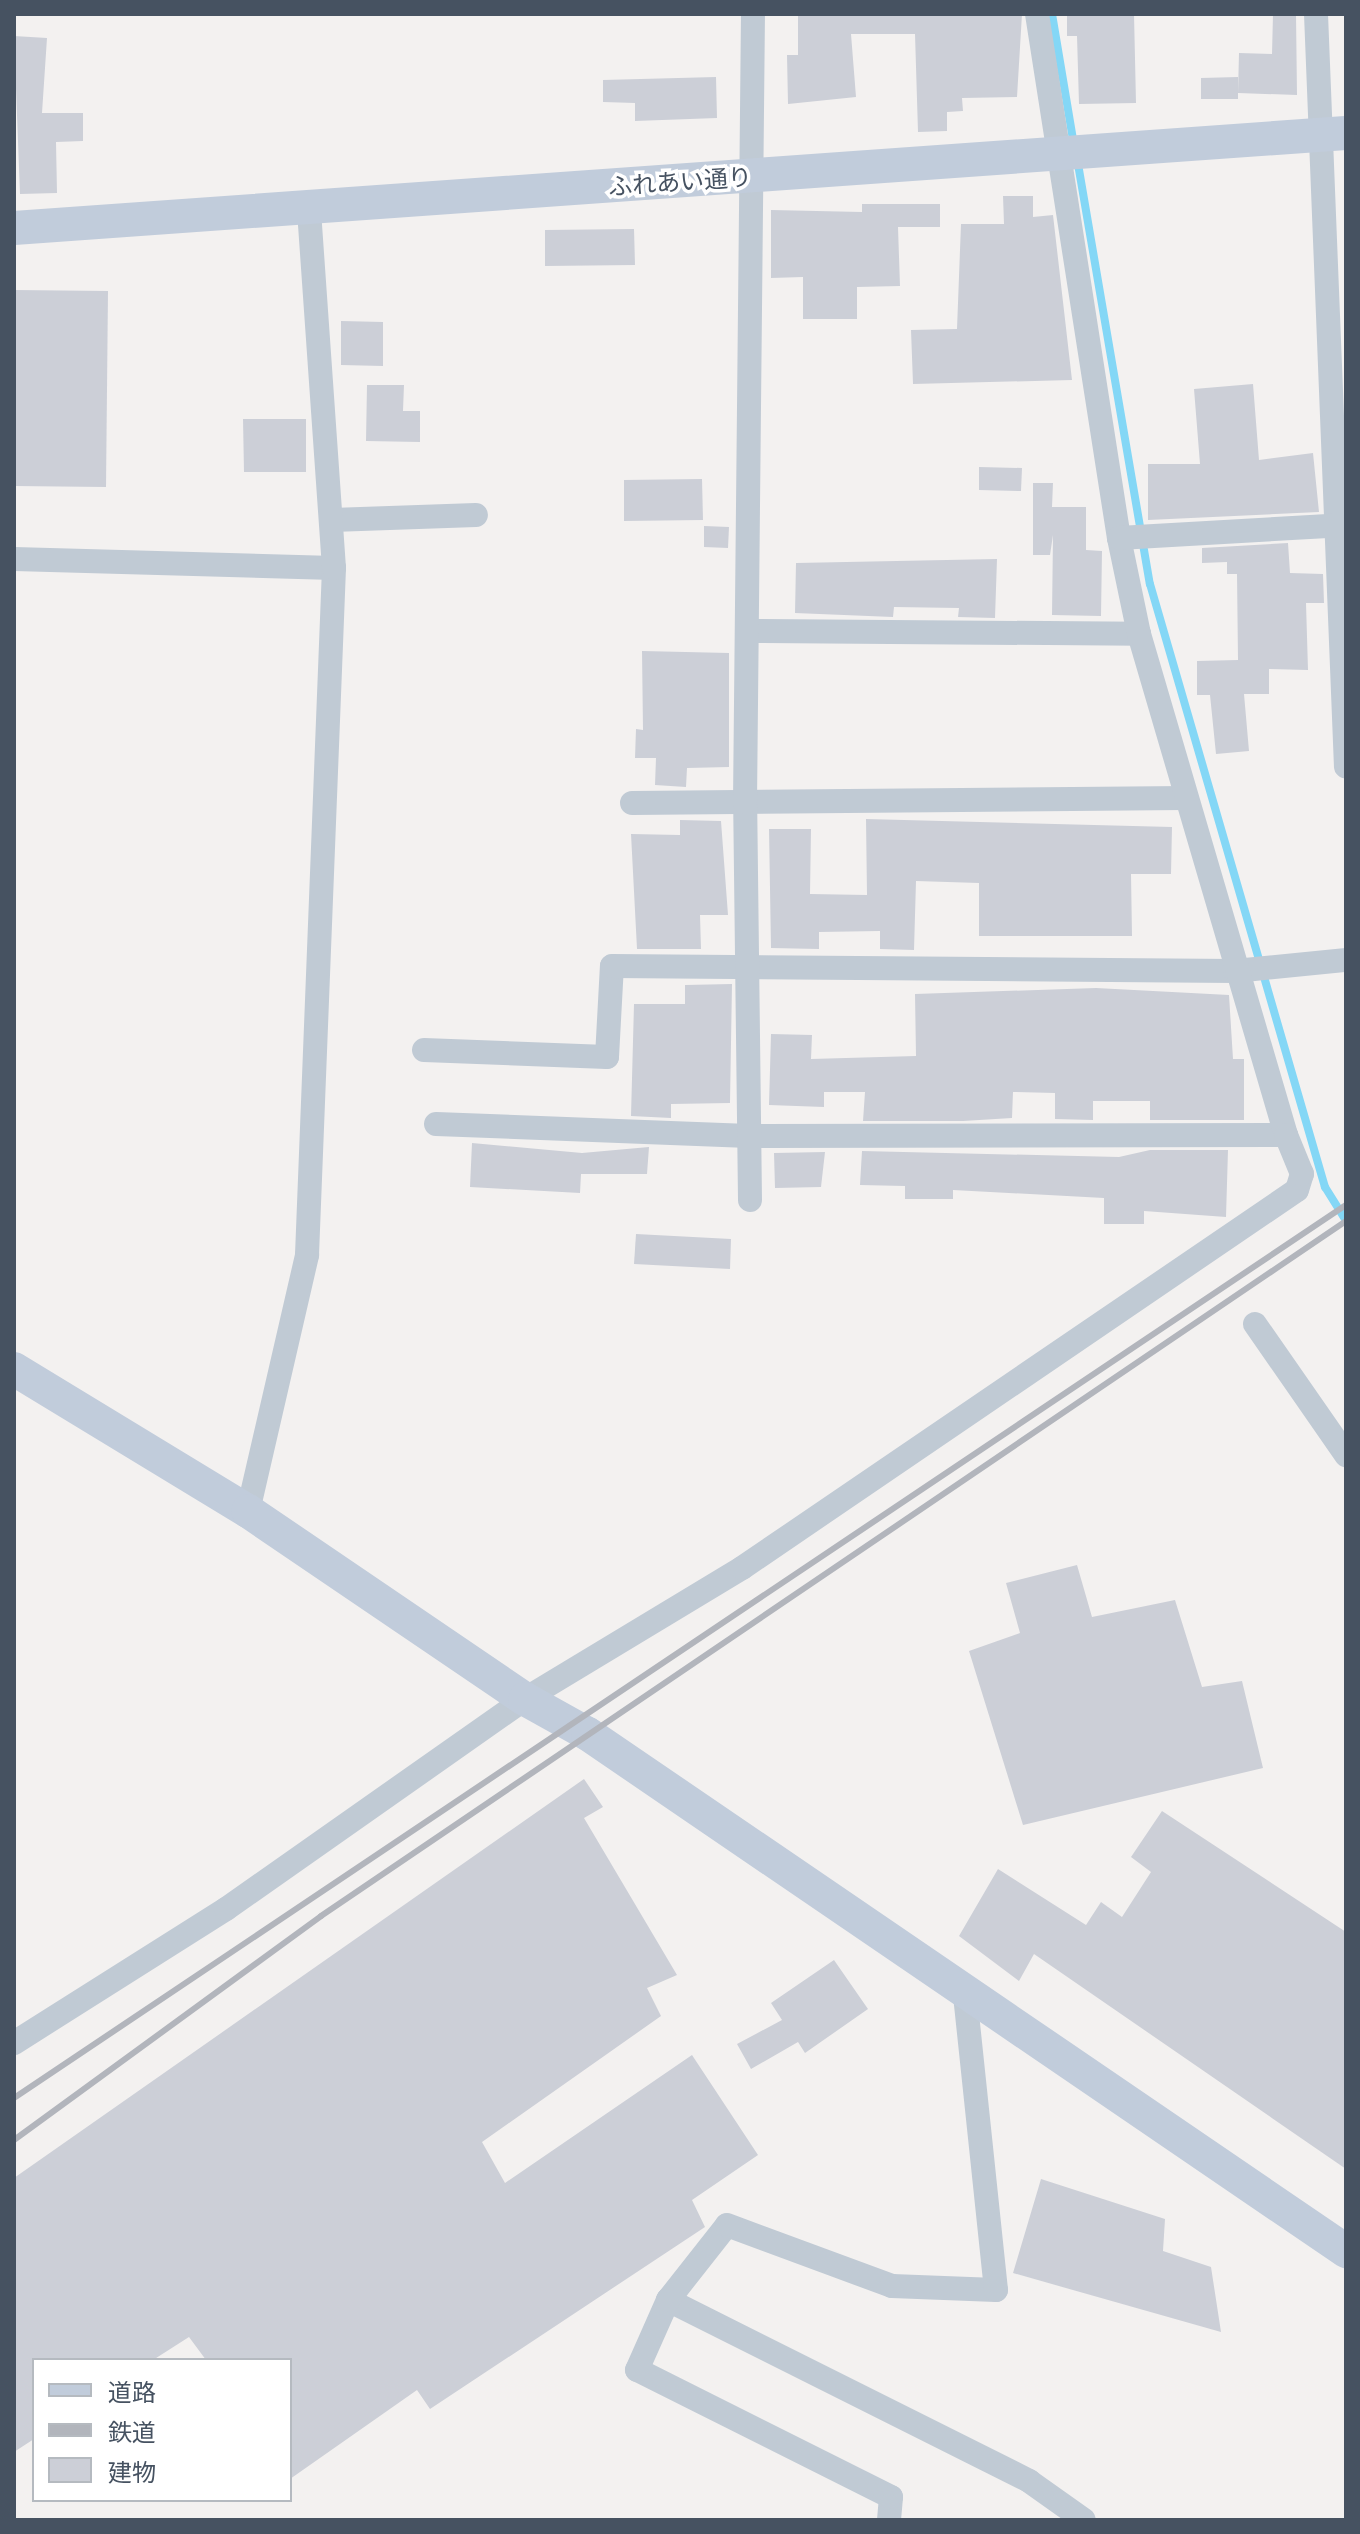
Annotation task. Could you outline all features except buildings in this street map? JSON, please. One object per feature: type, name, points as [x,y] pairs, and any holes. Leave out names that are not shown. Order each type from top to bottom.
[{"type":"street","points":[[750,1200],[745,802],[753,14]]},
{"type":"street","points":[[14,2043],[226,1909],[525,1699],[742,1568],[1297,1190],[1302,1174],[1286,1135],[1235,971],[1139,634],[1119,538],[1037,14]]},
{"type":"street","points":[[1316,14],[1334,134],[1346,766]]},
{"type":"street","name":"ふれあい通り","points":[[14,228],[1334,134]]},
{"type":"street","points":[[248,1511],[307,1255],[334,568],[309,207]]},
{"type":"street","points":[[332,520],[476,515]]},
{"type":"street","points":[[1119,538],[1340,526]]},
{"type":"street","points":[[14,559],[334,568]]},
{"type":"street","points":[[748,631],[1139,634]]},
{"type":"street","points":[[632,803],[1185,798]]},
{"type":"street","points":[[424,1050],[607,1057],[612,966],[749,972],[1235,971],[1346,960]]},
{"type":"street","points":[[436,1124],[749,1136],[1286,1135]]},
{"type":"street","points":[[1255,1324],[1346,1455]]},
{"type":"street","points":[[14,1369],[248,1511],[525,1699],[588,1734],[965,1995],[1346,2251]]},
{"type":"street","points":[[889,2520],[891,2497],[637,2370],[668,2300],[727,2225],[892,2286],[996,2290],[965,1995]]},
{"type":"street","points":[[668,2300],[1029,2481],[1084,2520]]},
{"type":"waterway","points":[[1052,14],[1074,145]]},
{"type":"waterway","points":[[1077,158],[1150,584],[1325,1187],[1346,1220]]},
{"type":"railway","points":[[14,2098],[1346,1205]]},
{"type":"railway","points":[[14,2140],[321,1916],[1346,1221]]}]
